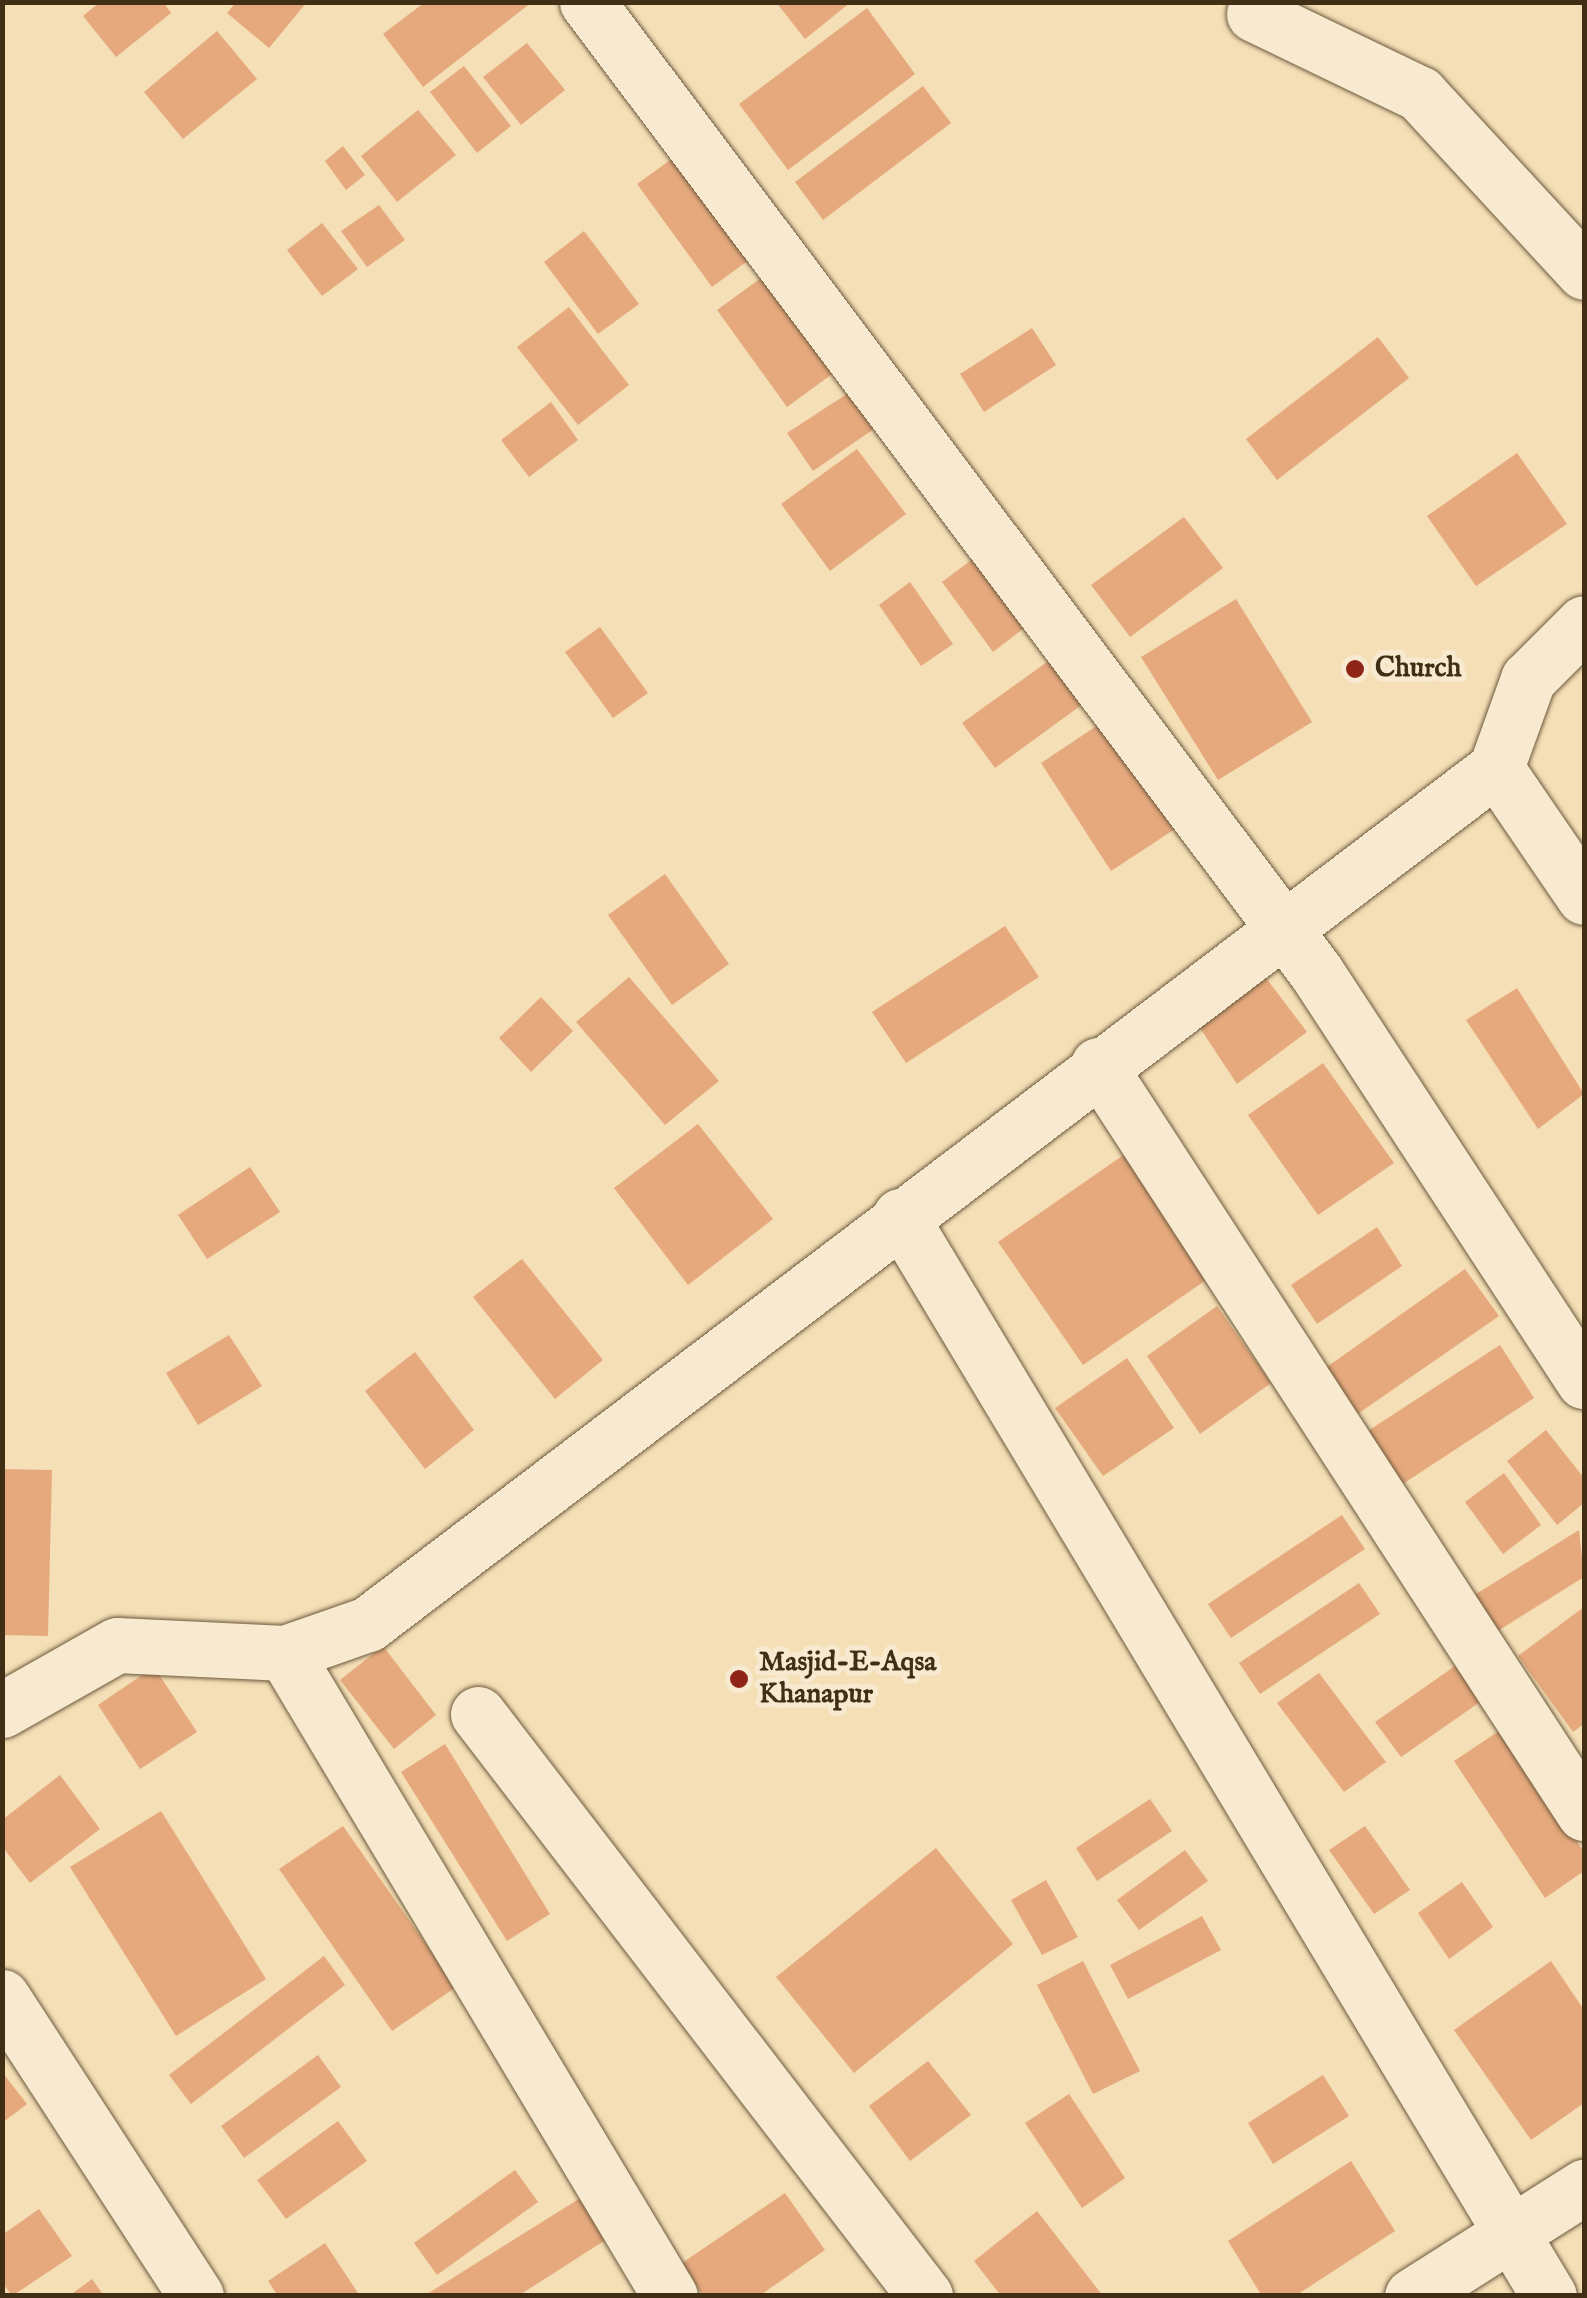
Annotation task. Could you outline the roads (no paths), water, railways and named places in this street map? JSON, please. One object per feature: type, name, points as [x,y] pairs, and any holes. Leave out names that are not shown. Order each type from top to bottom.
[{"type":"street","points":[[587,2],[1283,926],[1584,1381]]},
{"type":"street","points":[[1254,14],[1420,94],[1584,272]]},
{"type":"street","points":[[2,1710],[117,1645],[285,1653],[368,1624],[900,1216],[1496,768],[1528,679],[1584,622]]},
{"type":"street","points":[[1496,768],[1584,897]]},
{"type":"street","points":[[1098,1066],[1584,1813]]},
{"type":"street","points":[[900,1216],[1549,2296]]},
{"type":"street","points":[[285,1653],[670,2296]]},
{"type":"street","points":[[478,1714],[925,2296]]},
{"type":"street","points":[[2,1996],[196,2296]]},
{"type":"street","points":[[1412,2296],[1584,2186]]},
{"type":"place","name":"Church","points":[[1355,669]]},
{"type":"place","name":"Masjid-E-Aqsa Khanapur","points":[[739,1679]]}]
